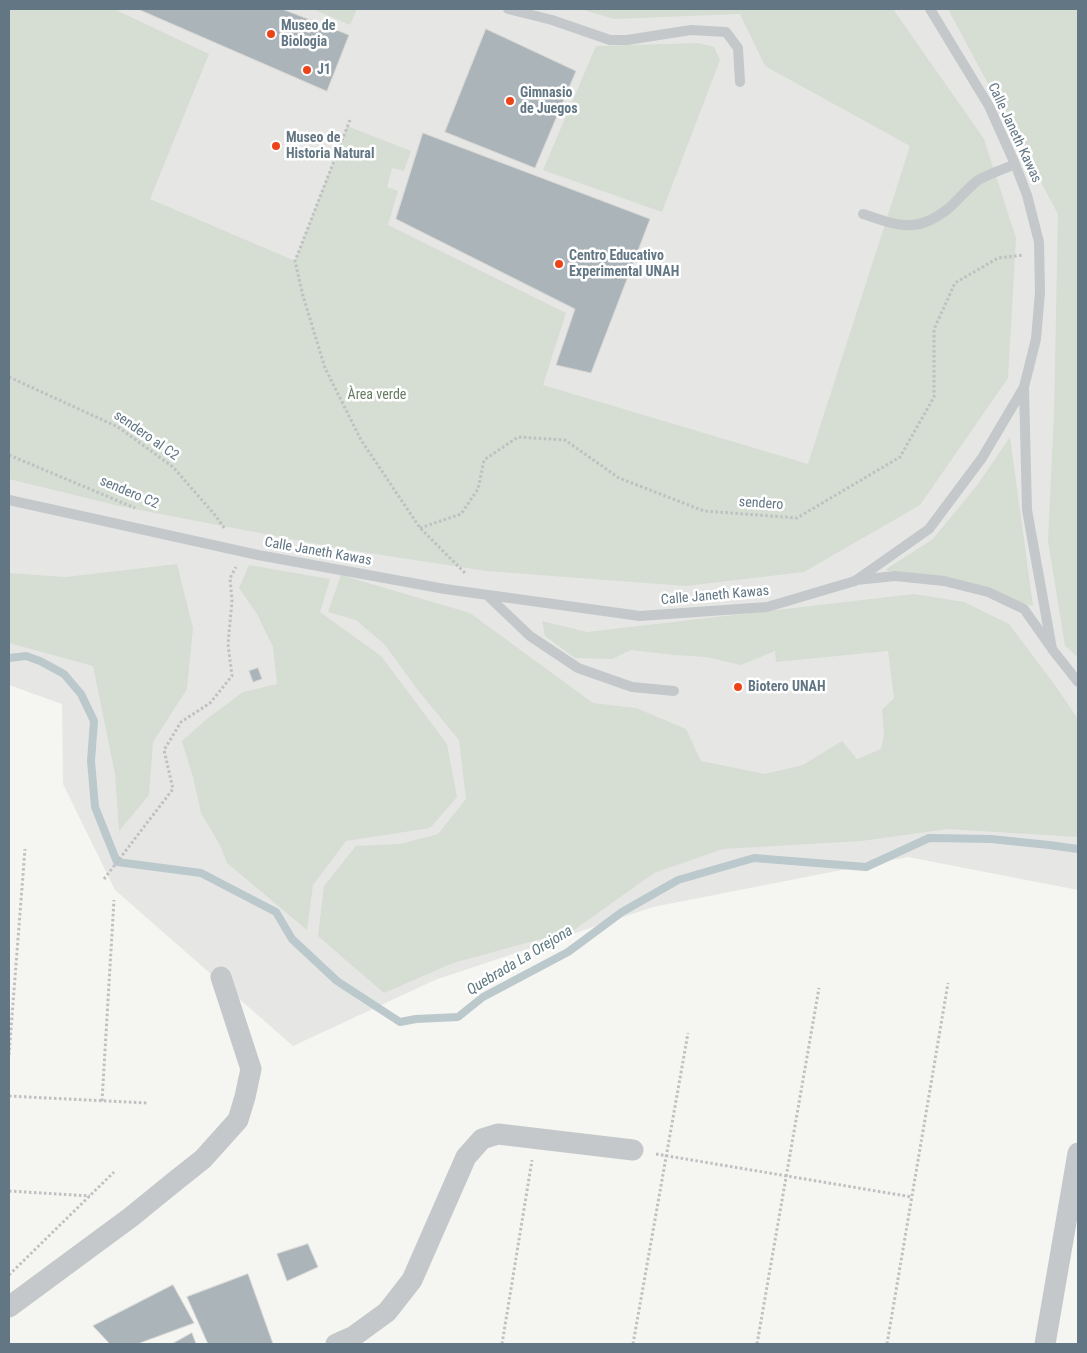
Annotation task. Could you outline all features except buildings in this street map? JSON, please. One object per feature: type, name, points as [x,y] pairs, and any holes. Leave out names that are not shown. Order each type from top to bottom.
[{"type":"street","points":[[9,1308],[131,1217],[203,1159],[238,1120],[251,1069],[221,977]]},
{"type":"street","points":[[336,1344],[354,1336],[386,1312],[412,1280],[466,1157],[482,1139],[498,1134],[633,1150]]},
{"type":"street","points":[[1045,1344],[1075,1187],[1078,1153]]},
{"type":"lane","points":[[508,9],[552,20],[610,40],[628,40],[691,30],[726,32],[738,48],[740,82]]},
{"type":"lane","name":"Calle Janeth Kawas","points":[[9,500],[241,552],[487,596],[640,616],[767,607],[855,580],[928,529],[982,458],[1024,387],[1036,338],[1040,292],[1039,242],[1027,194],[989,106],[930,9]]},
{"type":"lane","points":[[863,214],[894,225],[912,226],[932,220],[949,208],[978,180],[1015,164]]},
{"type":"lane","points":[[1024,387],[1027,510],[1052,649]]},
{"type":"lane","points":[[855,580],[895,576],[944,581],[988,592],[1024,609],[1078,682]]},
{"type":"lane","points":[[487,596],[530,636],[578,668],[632,687],[674,691]]},
{"type":"path","points":[[350,120],[295,261],[303,296],[326,368],[361,440],[420,528],[487,596]]},
{"type":"path","name":"sendero","points":[[420,528],[461,514],[478,489],[484,460],[518,437],[565,440],[618,478],[704,511],[796,518],[900,457],[934,397],[934,328],[955,283],[998,258],[1039,253]]},
{"type":"path","name":"sendero al C2","points":[[9,377],[118,427],[173,467],[214,515],[241,552]]},
{"type":"path","name":"sendero C2","points":[[9,455],[143,511]]},
{"type":"path","points":[[104,879],[173,789],[164,750],[181,722],[210,703],[232,676],[228,644],[232,602],[230,578],[241,552]]},
{"type":"path","points":[[9,1055],[25,849]]},
{"type":"path","points":[[102,1101],[114,900]]},
{"type":"path","points":[[887,1344],[948,983]]},
{"type":"path","points":[[757,1344],[819,988]]},
{"type":"path","points":[[633,1344],[688,1033]]},
{"type":"path","points":[[9,1096],[147,1103]]},
{"type":"path","points":[[502,1344],[536,1139]]},
{"type":"path","points":[[633,1150],[912,1197]]},
{"type":"path","points":[[9,1275],[114,1172]]},
{"type":"path","points":[[9,1192],[90,1196]]},
{"type":"shaded area","points":[[9,9],[1078,9],[1078,890],[908,857],[653,907],[435,980],[293,1046],[115,890],[63,784],[62,704],[9,685]]},
{"type":"green space","name":"Àrea verde","points":[[9,9],[114,9],[209,54],[150,199],[295,261],[347,126],[411,151],[404,171],[392,168],[387,187],[398,191],[388,225],[566,313],[543,385],[808,464],[910,146],[765,66],[740,14],[614,19],[580,9],[893,9],[984,139],[1016,238],[1008,378],[920,505],[804,572],[686,586],[486,571],[343,549],[119,506],[9,479]]},
{"type":"green space","points":[[313,9],[357,9],[350,25]]},
{"type":"green space","points":[[948,9],[1078,9],[1078,657],[1065,646],[1048,541],[1054,412],[1058,214]]},
{"type":"green space","points":[[698,43],[714,47],[720,60],[662,212],[543,170],[596,46]]},
{"type":"green space","points":[[1010,437],[1033,606],[968,587],[885,570],[933,539],[978,484]]},
{"type":"green space","points":[[177,564],[193,628],[187,689],[153,742],[149,795],[119,831],[115,774],[93,666],[9,643],[9,573],[66,577]]},
{"type":"green space","points":[[249,565],[330,579],[320,612],[381,656],[447,744],[457,797],[430,828],[346,841],[313,885],[307,930],[227,863],[220,845],[201,813],[182,741],[243,692],[277,684],[273,647],[257,614],[239,588]]},
{"type":"green space","points":[[341,575],[470,613],[593,703],[636,708],[686,729],[701,761],[765,774],[803,765],[842,741],[857,759],[881,749],[884,734],[882,710],[894,698],[888,651],[776,662],[775,651],[741,665],[706,657],[631,650],[612,659],[575,658],[545,636],[542,621],[587,632],[914,594],[964,602],[1009,624],[1078,719],[1078,837],[948,829],[861,841],[723,849],[654,873],[574,930],[453,963],[384,993],[318,936],[324,886],[356,846],[400,844],[438,834],[466,799],[459,740],[417,689],[385,645],[356,620],[328,612]]},
{"type":"waterway","name":"Quebrada La Orejona","points":[[9,658],[26,656],[40,661],[64,674],[81,694],[94,721],[91,761],[95,807],[117,862],[201,873],[276,912],[292,939],[337,981],[400,1022],[416,1019],[458,1017],[483,997],[568,952],[622,912],[678,880],[754,858],[866,867],[929,838],[991,839],[1078,849]]},
{"type":"place","name":"Museo de Biologia","points":[[271,34]]},
{"type":"place","name":"J1","points":[[307,70]]},
{"type":"place","name":"Gimnasio de Juegos","points":[[510,101]]},
{"type":"place","name":"Museo de Historia Natural","points":[[276,146]]},
{"type":"place","name":"Centro Educativo Experimental UNAH","points":[[559,264]]},
{"type":"place","name":"Biotero UNAH","points":[[738,687]]}]
